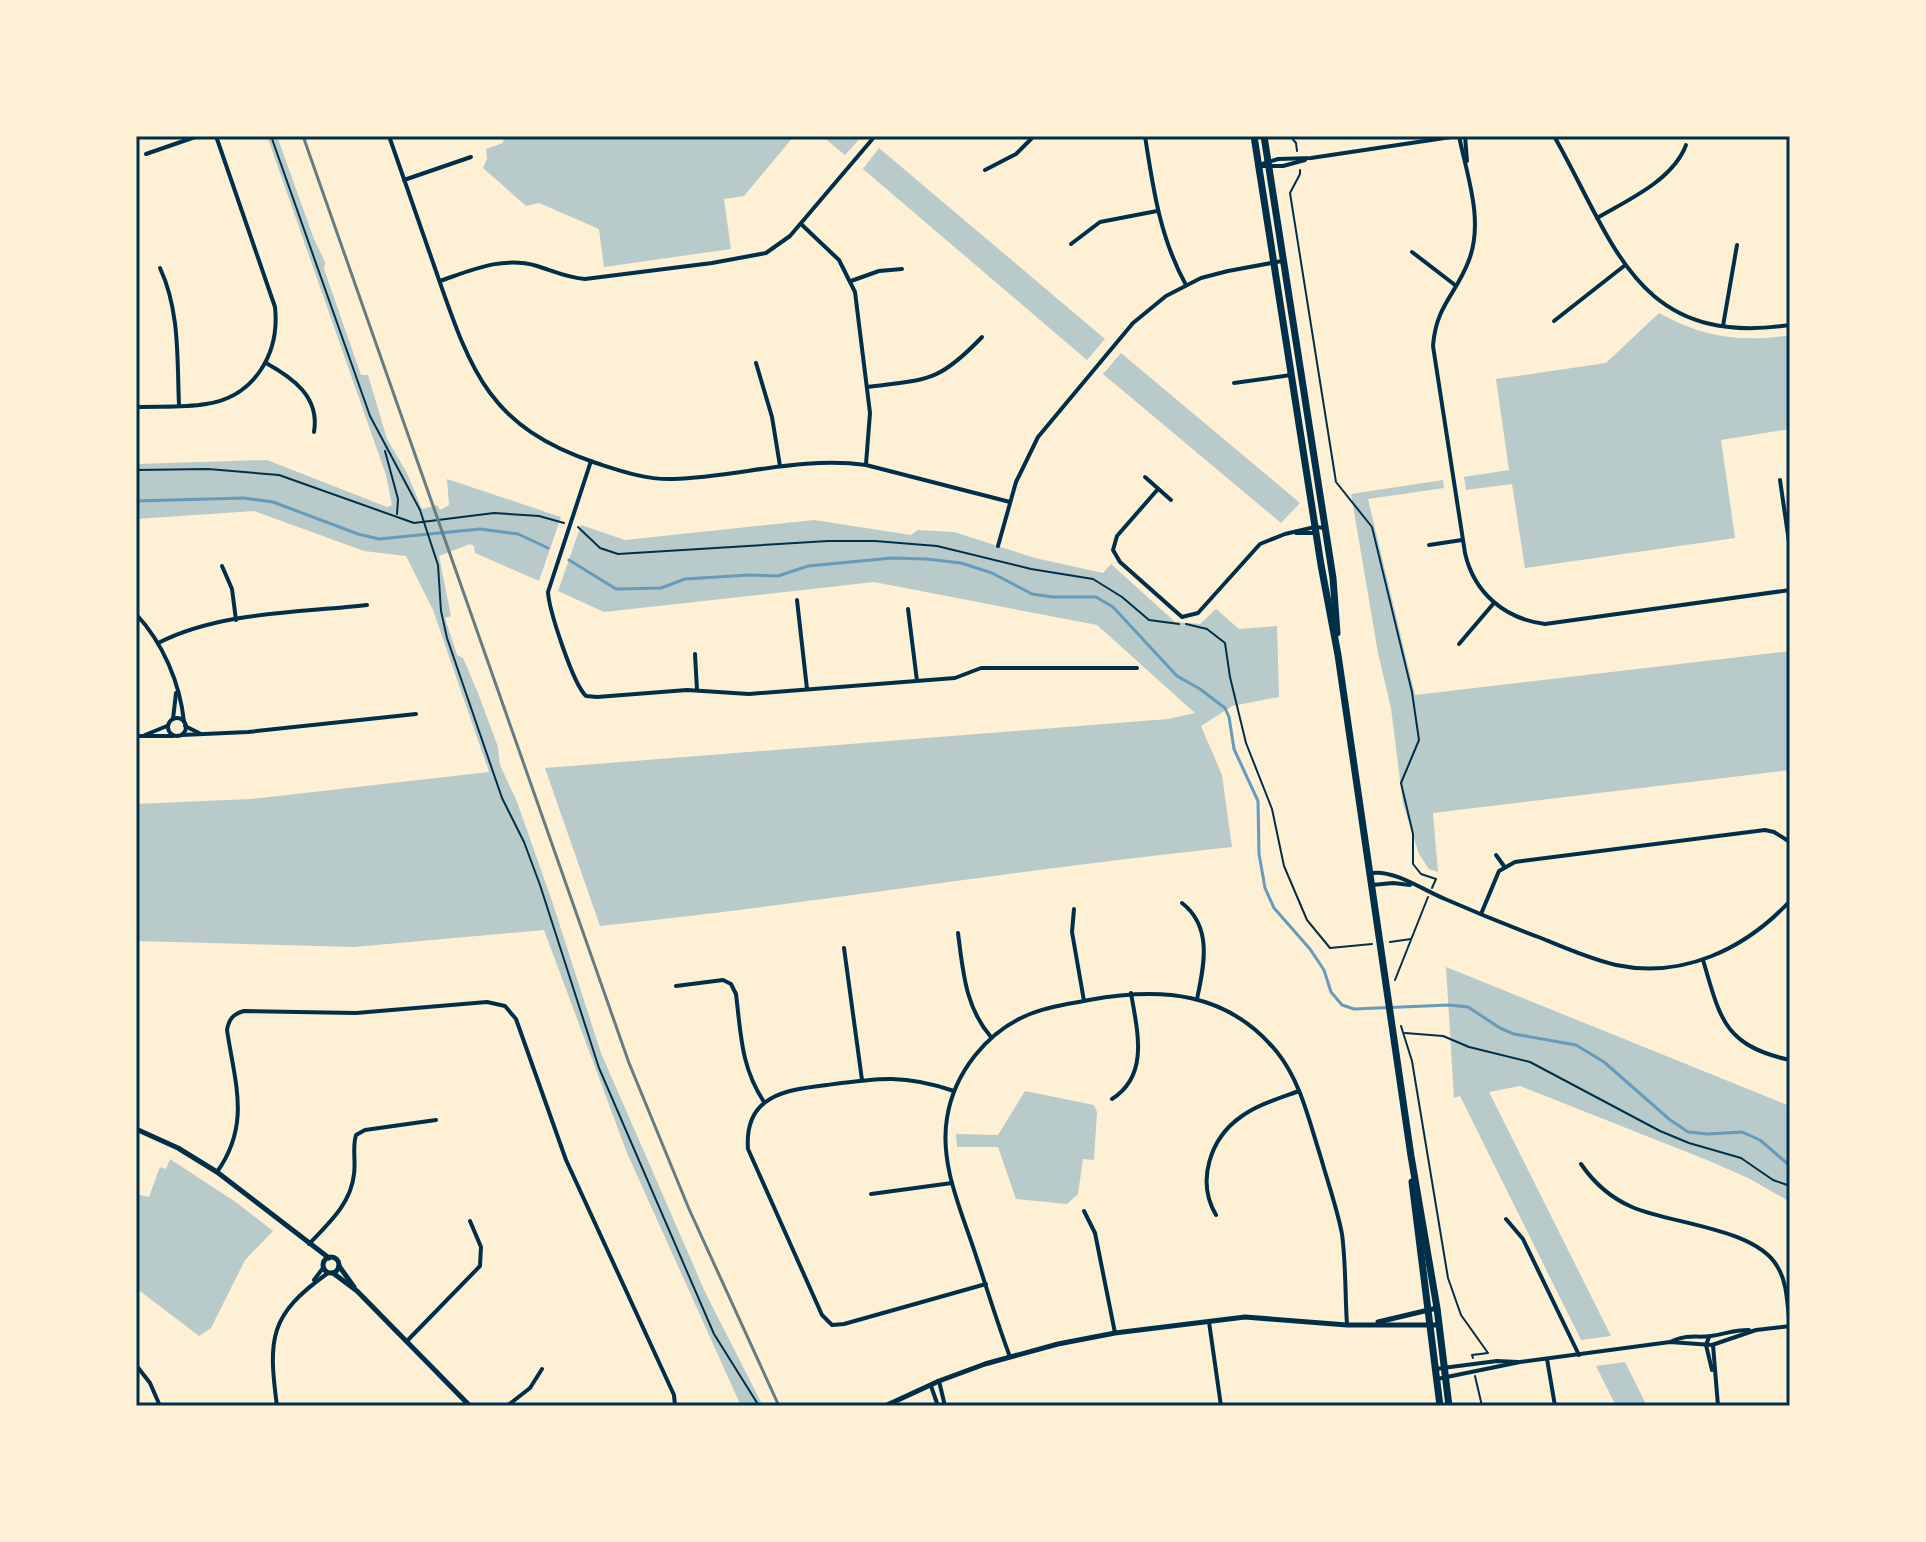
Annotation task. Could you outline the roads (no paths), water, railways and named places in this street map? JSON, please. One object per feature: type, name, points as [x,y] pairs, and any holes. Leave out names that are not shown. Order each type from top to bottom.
[{"type":"main road","points":[[1254,136],[1273,263],[1325,528],[1338,655]]},
{"type":"main road","points":[[1264,136],[1315,530],[1338,655],[1411,1156],[1437,1308],[1440,1406]]},
{"type":"main road","points":[[1411,1156],[1429,1325],[1440,1368]]},
{"type":"main road","points":[[1441,1379],[1449,1406]]},
{"type":"street","points":[[146,154],[198,136]]},
{"type":"street","points":[[136,407],[208,404],[235,394],[254,379],[266,363],[276,336],[275,307],[216,136]]},
{"type":"street","points":[[389,136],[469,360],[492,398],[533,435],[552,446],[642,477],[671,479],[829,461],[866,465],[1010,502]]},
{"type":"street","points":[[440,281],[501,263],[524,263],[585,279],[756,256],[784,243],[875,136]]},
{"type":"street","points":[[985,170],[1016,154],[1034,136]]},
{"type":"street","points":[[1145,136],[1157,211],[1171,255],[1186,285]]},
{"type":"street","points":[[1259,166],[1461,136],[1474,213],[1475,238],[1468,261],[1438,315],[1433,346],[1462,540],[1469,569],[1482,591],[1494,603],[1523,620],[1556,623],[1790,590]]},
{"type":"street","points":[[1554,136],[1624,266],[1648,291],[1673,309],[1723,327],[1751,329],[1790,325]]},
{"type":"street","points":[[1389,137],[1391,146]]},
{"type":"street","points":[[1597,218],[1655,182],[1674,165],[1686,145]]},
{"type":"street","points":[[404,180],[471,157]]},
{"type":"street","points":[[1071,244],[1100,222],[1157,211]]},
{"type":"street","points":[[801,224],[833,252],[851,281],[857,305],[871,425],[866,465]]},
{"type":"street","points":[[1723,327],[1737,245]]},
{"type":"street","points":[[1412,252],[1455,285]]},
{"type":"street","points":[[998,546],[1021,468],[1048,423],[1133,323],[1155,303],[1186,285],[1228,271],[1282,261]]},
{"type":"street","points":[[1554,321],[1624,266]]},
{"type":"street","points":[[160,268],[175,321],[179,405]]},
{"type":"street","points":[[851,281],[879,271],[902,269]]},
{"type":"street","points":[[867,387],[921,380],[942,373],[958,362],[982,337]]},
{"type":"street","points":[[266,363],[292,378],[306,393],[314,414],[314,432]]},
{"type":"street","points":[[756,363],[775,427],[780,466]]},
{"type":"street","points":[[1234,383],[1295,374]]},
{"type":"street","points":[[591,461],[549,583],[548,598],[577,685],[583,694],[593,697],[697,690],[735,694],[963,677],[981,668],[1137,668]]},
{"type":"street","points":[[1145,477],[1171,500]]},
{"type":"street","points":[[1780,480],[1790,549]]},
{"type":"street","points":[[1158,489],[1117,536],[1113,550],[1120,562],[1182,617],[1198,613],[1253,550],[1270,539],[1325,528]]},
{"type":"street","points":[[1429,545],[1462,540]]},
{"type":"street","points":[[222,566],[232,589],[236,620]]},
{"type":"street","points":[[797,600],[807,689]]},
{"type":"street","points":[[1459,644],[1494,603]]},
{"type":"street","points":[[158,643],[199,625],[367,605]]},
{"type":"street","points":[[908,609],[917,681]]},
{"type":"street","points":[[136,614],[158,643],[176,687],[184,724],[182,735]]},
{"type":"street","points":[[695,654],[697,690]]},
{"type":"street","points":[[143,735],[169,724],[173,719],[176,687]]},
{"type":"street","points":[[136,736],[204,735],[416,714]]},
{"type":"street","points":[[173,719],[204,735]]},
{"type":"street","points":[[169,724],[170,733],[174,736]]},
{"type":"street","points":[[1481,914],[1494,880],[1504,867],[1524,860],[1765,830],[1790,842]]},
{"type":"street","points":[[1496,855],[1504,867]]},
{"type":"street","points":[[1371,873],[1390,873],[1413,886],[1481,914],[1583,955],[1618,965],[1667,968],[1703,960],[1749,937],[1790,901]]},
{"type":"street","points":[[1372,885],[1393,883],[1413,886]]},
{"type":"street","points":[[1182,903],[1199,921],[1203,936],[1204,958],[1197,999]]},
{"type":"street","points":[[1074,909],[1072,932],[1084,1001]]},
{"type":"street","points":[[958,933],[969,1000],[981,1025],[991,1037]]},
{"type":"street","points":[[844,948],[862,1080]]},
{"type":"street","points":[[1703,960],[1727,1029],[1763,1052],[1790,1060]]},
{"type":"street","points":[[676,986],[723,980],[731,984],[736,994],[746,1069],[764,1102]]},
{"type":"street","points":[[1112,1099],[1127,1088],[1137,1065],[1138,1045],[1131,993]]},
{"type":"street","points":[[1010,1357],[952,1183],[945,1144],[946,1119],[954,1091],[971,1061],[991,1037],[1027,1015],[1131,993],[1159,993],[1197,999],[1240,1019],[1264,1038],[1285,1063],[1299,1091],[1339,1221],[1347,1325]]},
{"type":"street","points":[[217,1172],[233,1145],[238,1124],[227,1030],[235,1014],[244,1011],[366,1013],[487,1002],[505,1006],[516,1019],[566,1160],[674,1395],[675,1406]]},
{"type":"street","points":[[954,1091],[905,1078],[792,1089],[764,1102],[752,1120],[748,1130],[750,1157],[822,1315],[829,1323],[835,1326],[844,1324],[986,1284]]},
{"type":"street","points":[[1216,1215],[1206,1181],[1209,1160],[1218,1140],[1242,1115],[1299,1091]]},
{"type":"street","points":[[309,1244],[338,1213],[349,1194],[354,1173],[356,1135],[365,1130],[436,1120]]},
{"type":"street","points":[[136,1129],[178,1148],[275,1214],[309,1244],[335,1259],[357,1291]]},
{"type":"street","points":[[1440,1368],[1547,1359],[1670,1342],[1692,1335],[1709,1337],[1732,1330],[1790,1326],[1781,1274],[1764,1250],[1738,1238],[1635,1208],[1603,1190],[1581,1164]]},
{"type":"street","points":[[871,1194],[952,1183]]},
{"type":"street","points":[[1084,1211],[1095,1233],[1115,1333]]},
{"type":"street","points":[[1506,1219],[1523,1239],[1579,1355]]},
{"type":"street","points":[[407,1341],[480,1266],[483,1252],[470,1221]]},
{"type":"street","points":[[309,1244],[327,1269],[357,1291],[470,1406]]},
{"type":"street","points":[[327,1269],[329,1258]]},
{"type":"street","points":[[277,1406],[271,1362],[274,1335],[287,1309],[327,1269],[339,1265]]},
{"type":"street","points":[[1370,1324],[1437,1308]]},
{"type":"street","points":[[885,1406],[939,1381],[1010,1357],[1115,1333],[1208,1320],[1264,1317],[1347,1325],[1439,1325]]},
{"type":"street","points":[[1208,1320],[1221,1406]]},
{"type":"street","points":[[1670,1342],[1709,1345],[1756,1330]]},
{"type":"street","points":[[1709,1337],[1718,1406]]},
{"type":"street","points":[[1547,1359],[1555,1406]]},
{"type":"street","points":[[1441,1379],[1520,1362]]},
{"type":"street","points":[[136,1365],[150,1383],[160,1406]]},
{"type":"street","points":[[507,1406],[534,1383],[542,1369]]},
{"type":"street","points":[[939,1381],[945,1406]]},
{"type":"street","points":[[931,1385],[938,1406]]},
{"type":"waterway","points":[[136,501],[244,498],[273,502],[379,539],[480,529],[518,534],[548,548]]},
{"type":"waterway","points":[[569,560],[616,589],[661,588],[685,579],[778,576],[808,566],[892,558],[926,559],[961,563],[992,573],[1032,594],[1096,597],[1113,607],[1177,676],[1225,708],[1234,749],[1258,801],[1259,854],[1265,888],[1274,908],[1324,970],[1331,992],[1342,1005],[1354,1009],[1468,1007],[1514,1034],[1576,1045],[1604,1062],[1688,1132],[1742,1132],[1760,1140],[1790,1166]]},
{"type":"railway","points":[[303,136],[629,1063],[689,1209],[779,1406]]}]
